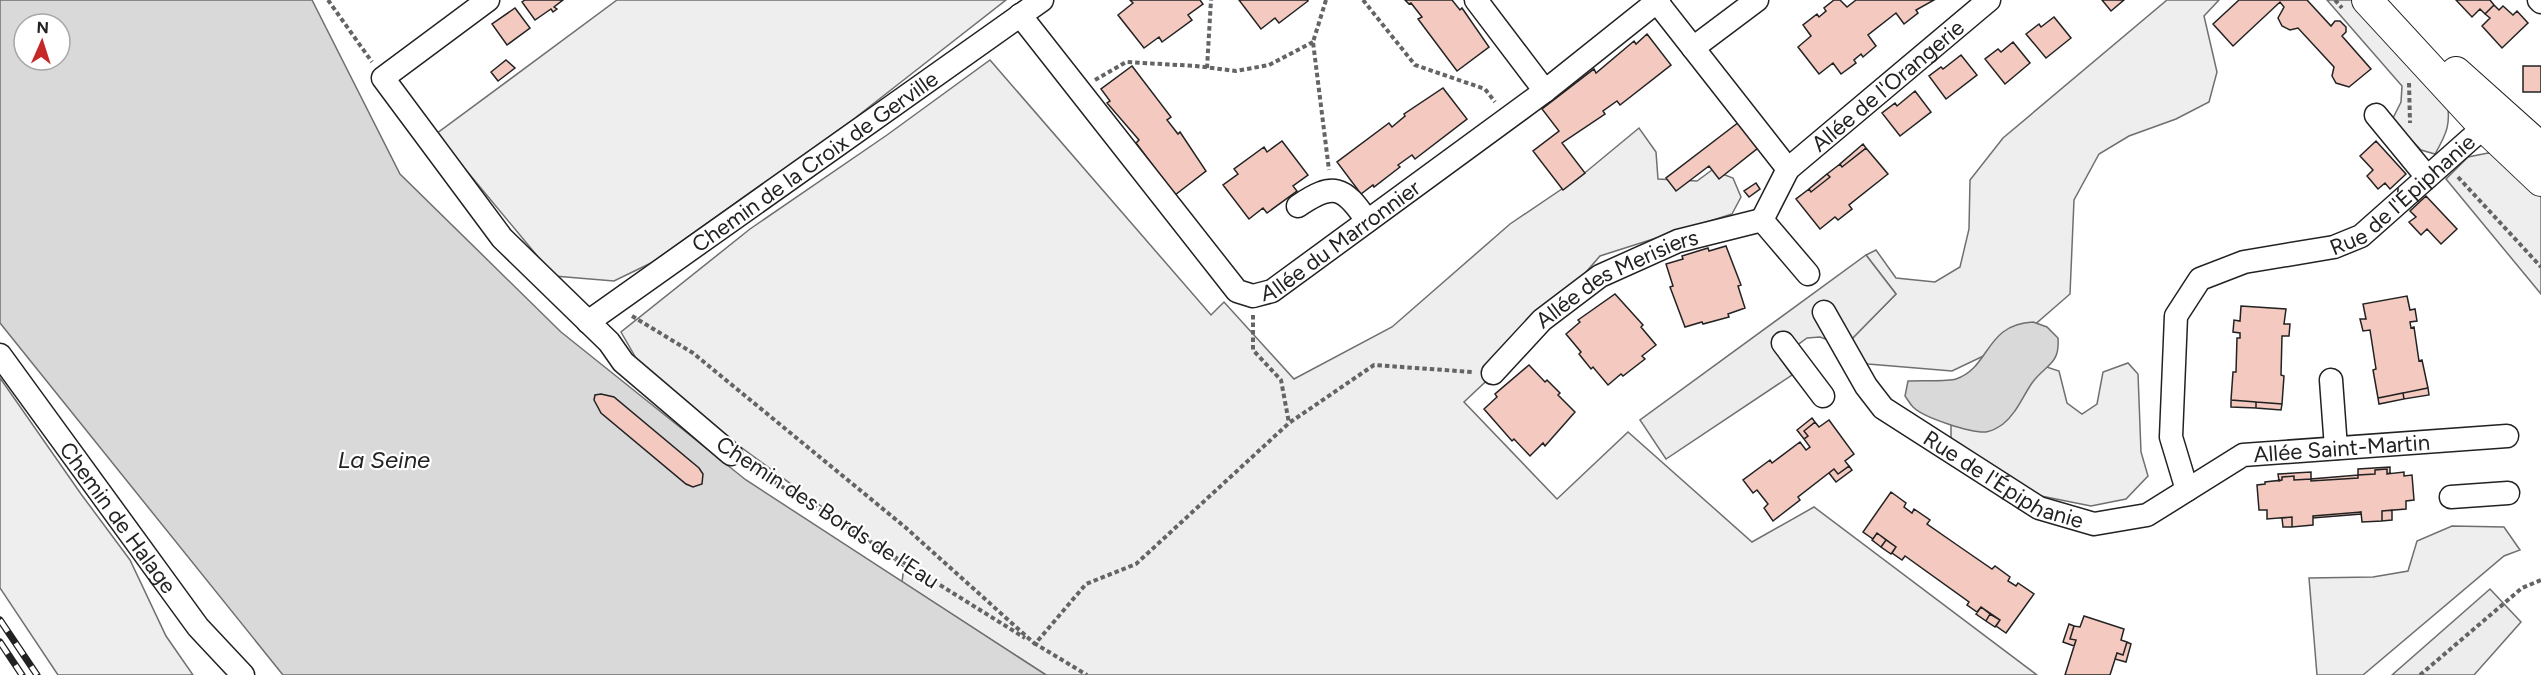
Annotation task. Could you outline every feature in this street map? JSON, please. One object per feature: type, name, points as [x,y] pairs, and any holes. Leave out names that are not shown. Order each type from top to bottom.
[{"type":"main road","points":[[2364,5],[2484,127],[2541,181]]},
{"type":"main road","points":[[2364,5],[2541,148]]},
{"type":"street","points":[[383,78],[488,0]]},
{"type":"street","name":"Chemin de la Croix de Gerville","points":[[588,322],[1042,0]]},
{"type":"street","points":[[1476,0],[1545,91]]},
{"type":"street","points":[[1693,48],[1757,0]]},
{"type":"street","name":"Allée de l'Orangerie","points":[[1788,169],[1989,0]]},
{"type":"street","points":[[1658,1],[1788,169],[1762,220],[1808,273]]},
{"type":"street","name":"Allée du Marronnier","points":[[1020,15],[1237,291],[1253,296],[1272,291],[1545,91],[1658,1]]},
{"type":"street","name":"Chemin des Bords de l’Eau","points":[[383,78],[502,238],[609,342],[623,362],[731,454]]},
{"type":"street","points":[[2376,115],[2436,170]]},
{"type":"street","name":"Rue de l'Épiphanie","points":[[1824,312],[1866,386],[1883,408],[2039,508],[2094,524],[2147,515],[2187,490],[2171,437],[2176,316],[2200,279],[2244,262],[2334,247],[2361,236],[2484,127]]},
{"type":"street","points":[[1298,206],[1318,192],[1333,190],[1346,195],[1367,221]]},
{"type":"street","name":"Allée des Merisiers","points":[[1493,373],[1542,321],[1600,276],[1678,241],[1762,220]]},
{"type":"street","points":[[1783,343],[1823,396]]},
{"type":"street","name":"Chemin de Halage","points":[[0,355],[198,627],[243,675]]},
{"type":"street","points":[[2331,380],[2336,448]]},
{"type":"street","name":"Allée Saint-Martin","points":[[2187,490],[2243,455],[2507,436]]},
{"type":"street","points":[[2451,497],[2508,493]]},
{"type":"path","points":[[328,0],[383,78]]},
{"type":"path","points":[[1207,68],[1211,0]]},
{"type":"path","points":[[1326,0],[1313,42],[1325,146],[1333,190]]},
{"type":"path","points":[[1364,0],[1414,65],[1485,89],[1509,117]]},
{"type":"path","points":[[2335,0],[2364,5]]},
{"type":"path","points":[[1079,90],[1126,62],[1236,71],[1269,65],[1313,42]]},
{"type":"path","points":[[2409,80],[2410,127]]},
{"type":"path","points":[[2436,170],[2541,267]]},
{"type":"path","points":[[1253,296],[1252,350],[1281,381],[1289,423]]},
{"type":"path","points":[[613,305],[693,353],[904,527],[1035,644],[1086,584],[1136,564],[1289,423],[1374,365],[1493,373]]},
{"type":"path","name":"Chemin des Bords de l’Eau","points":[[731,454],[1087,675]]},
{"type":"path","points":[[2420,675],[2522,588],[2541,580]]},
{"type":"shaded area","points":[[617,0],[1006,0],[855,118],[651,263],[614,281],[554,276],[436,134]]},
{"type":"shaded area","points":[[2167,0],[2219,0],[2204,16],[2217,72],[2209,102],[2176,119],[2129,136],[2099,154],[2074,200],[2070,294],[2017,340],[1952,371],[1868,364],[1840,351],[1896,294],[1866,255],[1876,250],[1896,278],[1935,282],[1960,267],[1969,229],[1970,180],[2003,138]]},
{"type":"shaded area","points":[[2327,0],[2358,0],[2447,100],[2447,128],[2435,154],[2421,150],[2392,120],[2401,102],[2402,86]]},
{"type":"shaded area","points":[[990,60],[1211,315],[1224,302],[1294,379],[1392,327],[1510,224],[1581,176],[1639,128],[1656,152],[1658,179],[1697,181],[1712,170],[1733,178],[1741,197],[1732,214],[1600,256],[1573,287],[1549,322],[1464,402],[1557,499],[1628,432],[1752,542],[1814,507],[2037,675],[1046,675],[902,582],[904,567],[648,379],[621,332],[750,229],[887,135]]},
{"type":"shaded area","points":[[2488,153],[2507,154],[2541,185],[2541,294],[2446,179],[2468,157]]},
{"type":"shaded area","points":[[1866,255],[1896,294],[1840,351],[1834,342],[1820,337],[1807,338],[1780,358],[1792,375],[1666,459],[1640,420]]},
{"type":"shaded area","points":[[2028,361],[2059,371],[2067,403],[2082,414],[2097,404],[2103,372],[2128,363],[2138,374],[2141,452],[2148,476],[2126,499],[2091,506],[2041,496],[1951,441],[1951,420]]},
{"type":"shaded area","points":[[0,378],[130,560],[166,636],[193,675],[58,675],[0,588]]},
{"type":"shaded area","points":[[2452,526],[2504,527],[2520,550],[2504,556],[2363,675],[2317,675],[2309,578],[2373,577],[2408,571],[2417,541]]},
{"type":"shaded area","points":[[2490,589],[2521,622],[2474,675],[2392,675]]},
{"type":"water","name":"La Seine","points":[[0,0],[312,0],[400,174],[561,332],[746,480],[1046,675],[283,675],[0,323]]},
{"type":"water","points":[[2033,322],[2047,327],[2058,338],[2057,354],[2051,364],[2032,383],[2008,420],[1993,430],[1979,432],[1927,416],[1912,406],[1905,396],[1908,381],[1956,379],[1976,366],[2006,330]]},
{"type":"building","points":[[525,0],[563,0],[554,7],[557,9],[553,12],[551,9],[535,20],[522,2]]},
{"type":"building","points":[[1130,0],[1200,0],[1203,4],[1188,15],[1192,20],[1162,42],[1159,37],[1144,48],[1118,15],[1133,3]]},
{"type":"building","points":[[1239,0],[1308,1],[1279,23],[1275,18],[1261,29]]},
{"type":"building","points":[[1405,0],[1452,0],[1460,10],[1462,8],[1489,47],[1457,71],[1418,19],[1422,17],[1411,3]]},
{"type":"building","points":[[1834,0],[1840,0],[1847,7],[1856,0],[1934,0],[1916,10],[1918,13],[1904,24],[1896,13],[1868,35],[1876,46],[1863,57],[1861,54],[1854,60],[1856,63],[1841,74],[1833,63],[1819,74],[1798,47],[1811,36],[1803,25],[1817,14],[1819,17],[1826,11],[1824,8]]},
{"type":"building","points":[[2102,0],[2124,0],[2111,11]]},
{"type":"building","points":[[2239,0],[2307,0],[2331,26],[2335,21],[2340,21],[2346,27],[2346,32],[2342,36],[2371,69],[2349,87],[2336,83],[2332,76],[2334,67],[2298,28],[2290,30],[2282,26],[2278,18],[2284,7],[2280,2],[2233,46],[2213,24]]},
{"type":"building","points":[[2456,0],[2490,0],[2494,5],[2485,14],[2480,9],[2472,17]]},
{"type":"building","points":[[2494,5],[2499,10],[2503,6],[2513,15],[2517,11],[2528,23],[2502,48],[2482,26],[2490,18],[2485,14]]},
{"type":"building","points":[[515,8],[530,28],[507,45],[492,24]]},
{"type":"building","points":[[2054,17],[2071,38],[2046,58],[2026,34],[2039,24],[2041,27]]},
{"type":"building","points":[[1647,34],[1671,65],[1620,105],[1617,101],[1603,111],[1605,114],[1562,143],[1585,173],[1563,190],[1533,151],[1559,131],[1542,109],[1594,69],[1596,73],[1634,41],[1636,44]]},
{"type":"building","points":[[2013,42],[2030,63],[2005,84],[1985,59],[1998,49],[2001,52]]},
{"type":"building","points":[[1961,55],[1977,75],[1946,99],[1929,76],[1941,67],[1943,69]]},
{"type":"building","points":[[506,60],[515,68],[498,81],[491,72]]},
{"type":"building","points":[[1132,66],[1171,117],[1167,120],[1178,134],[1180,132],[1206,171],[1175,195],[1136,143],[1139,140],[1107,103],[1110,101],[1101,89]]},
{"type":"building","points":[[2523,66],[2541,66],[2541,92],[2523,92]]},
{"type":"building","points":[[1443,88],[1467,119],[1415,159],[1412,155],[1374,187],[1373,185],[1361,194],[1337,162],[1389,123],[1392,127],[1405,116],[1404,114]]},
{"type":"building","points":[[1915,91],[1931,112],[1900,136],[1882,113],[1895,103],[1897,106]]},
{"type":"building","points":[[1739,122],[1758,148],[1719,179],[1709,166],[1676,191],[1666,178]]},
{"type":"building","points":[[1282,141],[1308,175],[1293,186],[1297,191],[1267,213],[1263,208],[1249,219],[1223,185],[1238,174],[1234,169],[1264,147],[1267,152]]},
{"type":"building","points":[[2376,141],[2406,174],[2390,189],[2385,183],[2378,189],[2367,176],[2373,170],[2360,156]]},
{"type":"building","points":[[1863,144],[1866,148],[1842,167],[1840,164]]},
{"type":"building","points":[[1866,148],[1888,174],[1849,205],[1852,209],[1838,220],[1835,217],[1820,229],[1796,199],[1809,189],[1811,192],[1830,177],[1827,174],[1840,164],[1842,167]]},
{"type":"building","points":[[1827,174],[1830,177],[1811,192],[1809,189]]},
{"type":"building","points":[[1756,183],[1760,189],[1749,197],[1744,191]]},
{"type":"building","points":[[2426,196],[2457,229],[2441,244],[2427,229],[2421,235],[2409,222],[2416,217],[2410,211]]},
{"type":"building","points":[[1726,246],[1741,285],[1738,286],[1745,308],[1728,314],[1729,317],[1685,327],[1670,287],[1673,286],[1666,264],[1708,248],[1709,251]]},
{"type":"building","points":[[1615,294],[1643,325],[1641,327],[1656,345],[1642,356],[1645,359],[1608,385],[1593,367],[1591,369],[1566,334],[1580,322],[1578,320]]},
{"type":"building","points":[[2407,296],[2410,310],[2415,309],[2417,321],[2410,322],[2411,328],[2414,327],[2419,361],[2422,360],[2428,388],[2378,398],[2370,330],[2363,331],[2360,319],[2366,319],[2363,304]]},
{"type":"building","points":[[2241,306],[2286,309],[2284,324],[2290,324],[2289,336],[2282,336],[2281,375],[2284,376],[2282,404],[2231,400],[2233,372],[2236,372],[2237,338],[2240,338],[2240,333],[2233,332],[2234,320],[2240,321]]},
{"type":"building","points":[[1529,365],[1545,382],[1547,380],[1560,393],[1558,395],[1575,412],[1545,446],[1543,443],[1530,456],[1514,439],[1512,441],[1484,409],[1497,397],[1495,394]]},
{"type":"building","points":[[2428,388],[2429,395],[2404,399],[2403,393]]},
{"type":"building","points":[[2403,393],[2404,399],[2379,404],[2378,398]]},
{"type":"building","points":[[595,395],[614,397],[699,468],[703,474],[702,484],[693,487],[686,484],[601,413],[594,400]]},
{"type":"building","points":[[2231,400],[2256,402],[2256,408],[2231,407]]},
{"type":"building","points":[[2256,402],[2282,404],[2281,410],[2256,408]]},
{"type":"building","points":[[1812,418],[1815,422],[1804,431],[1808,436],[1804,439],[1797,430]]},
{"type":"building","points":[[1829,420],[1854,454],[1845,461],[1849,466],[1838,474],[1834,469],[1798,497],[1800,500],[1773,521],[1764,508],[1768,504],[1757,490],[1753,493],[1743,480],[1770,460],[1772,463],[1800,442],[1806,450],[1810,447],[1804,439],[1808,436],[1804,431],[1815,422],[1819,427]]},
{"type":"building","points":[[1849,466],[1852,470],[1836,482],[1829,473],[1834,469],[1838,474]]},
{"type":"building","points":[[2390,467],[2390,473],[2387,474],[2387,469],[2375,470],[2375,474],[2358,475],[2358,469]]},
{"type":"building","points":[[2387,469],[2387,474],[2404,472],[2404,476],[2412,475],[2414,500],[2406,501],[2406,509],[2382,511],[2382,521],[2362,522],[2361,512],[2313,516],[2313,525],[2292,527],[2292,517],[2267,519],[2267,510],[2259,510],[2257,485],[2265,484],[2265,482],[2294,476],[2294,480],[2311,479],[2311,481],[2358,478],[2358,475],[2375,474],[2375,470]]},
{"type":"building","points":[[2311,472],[2311,479],[2294,480],[2294,476],[2282,477],[2279,481],[2278,474]]},
{"type":"building","points":[[2358,475],[2358,478],[2311,481],[2311,479]]},
{"type":"building","points":[[1891,492],[1906,503],[1904,507],[1912,513],[1914,509],[1930,520],[1927,524],[1992,569],[1995,566],[2010,577],[2008,581],[2016,586],[2018,583],[2034,594],[2006,633],[1996,626],[2000,620],[1981,607],[1977,612],[1967,605],[1969,602],[1905,556],[1902,560],[1892,553],[1896,547],[1877,533],[1873,539],[1863,532]]},
{"type":"building","points":[[2392,510],[2392,520],[2382,521],[2382,511]]},
{"type":"building","points":[[2361,512],[2361,514],[2313,518],[2313,516]]},
{"type":"building","points":[[2292,517],[2292,527],[2283,527],[2282,518]]},
{"type":"building","points":[[1877,533],[1886,540],[1881,547],[1872,540]]},
{"type":"building","points":[[1886,540],[1896,547],[1891,554],[1881,547]]},
{"type":"building","points":[[1981,607],[1990,614],[1986,621],[1976,614]]},
{"type":"building","points":[[1990,614],[2000,620],[1995,627],[1986,621]]},
{"type":"building","points":[[2084,616],[2124,629],[2121,640],[2127,642],[2123,655],[2117,653],[2110,675],[2065,675],[2076,640],[2070,639],[2074,626],[2080,627]]},
{"type":"building","points":[[2069,624],[2074,626],[2070,639],[2076,640],[2074,646],[2063,642]]},
{"type":"building","points":[[2127,642],[2131,644],[2126,662],[2115,659],[2117,653],[2123,655]]},
{"type":"railway","points":[[0,620],[37,675]]},
{"type":"railway","points":[[0,642],[22,675]]}]
